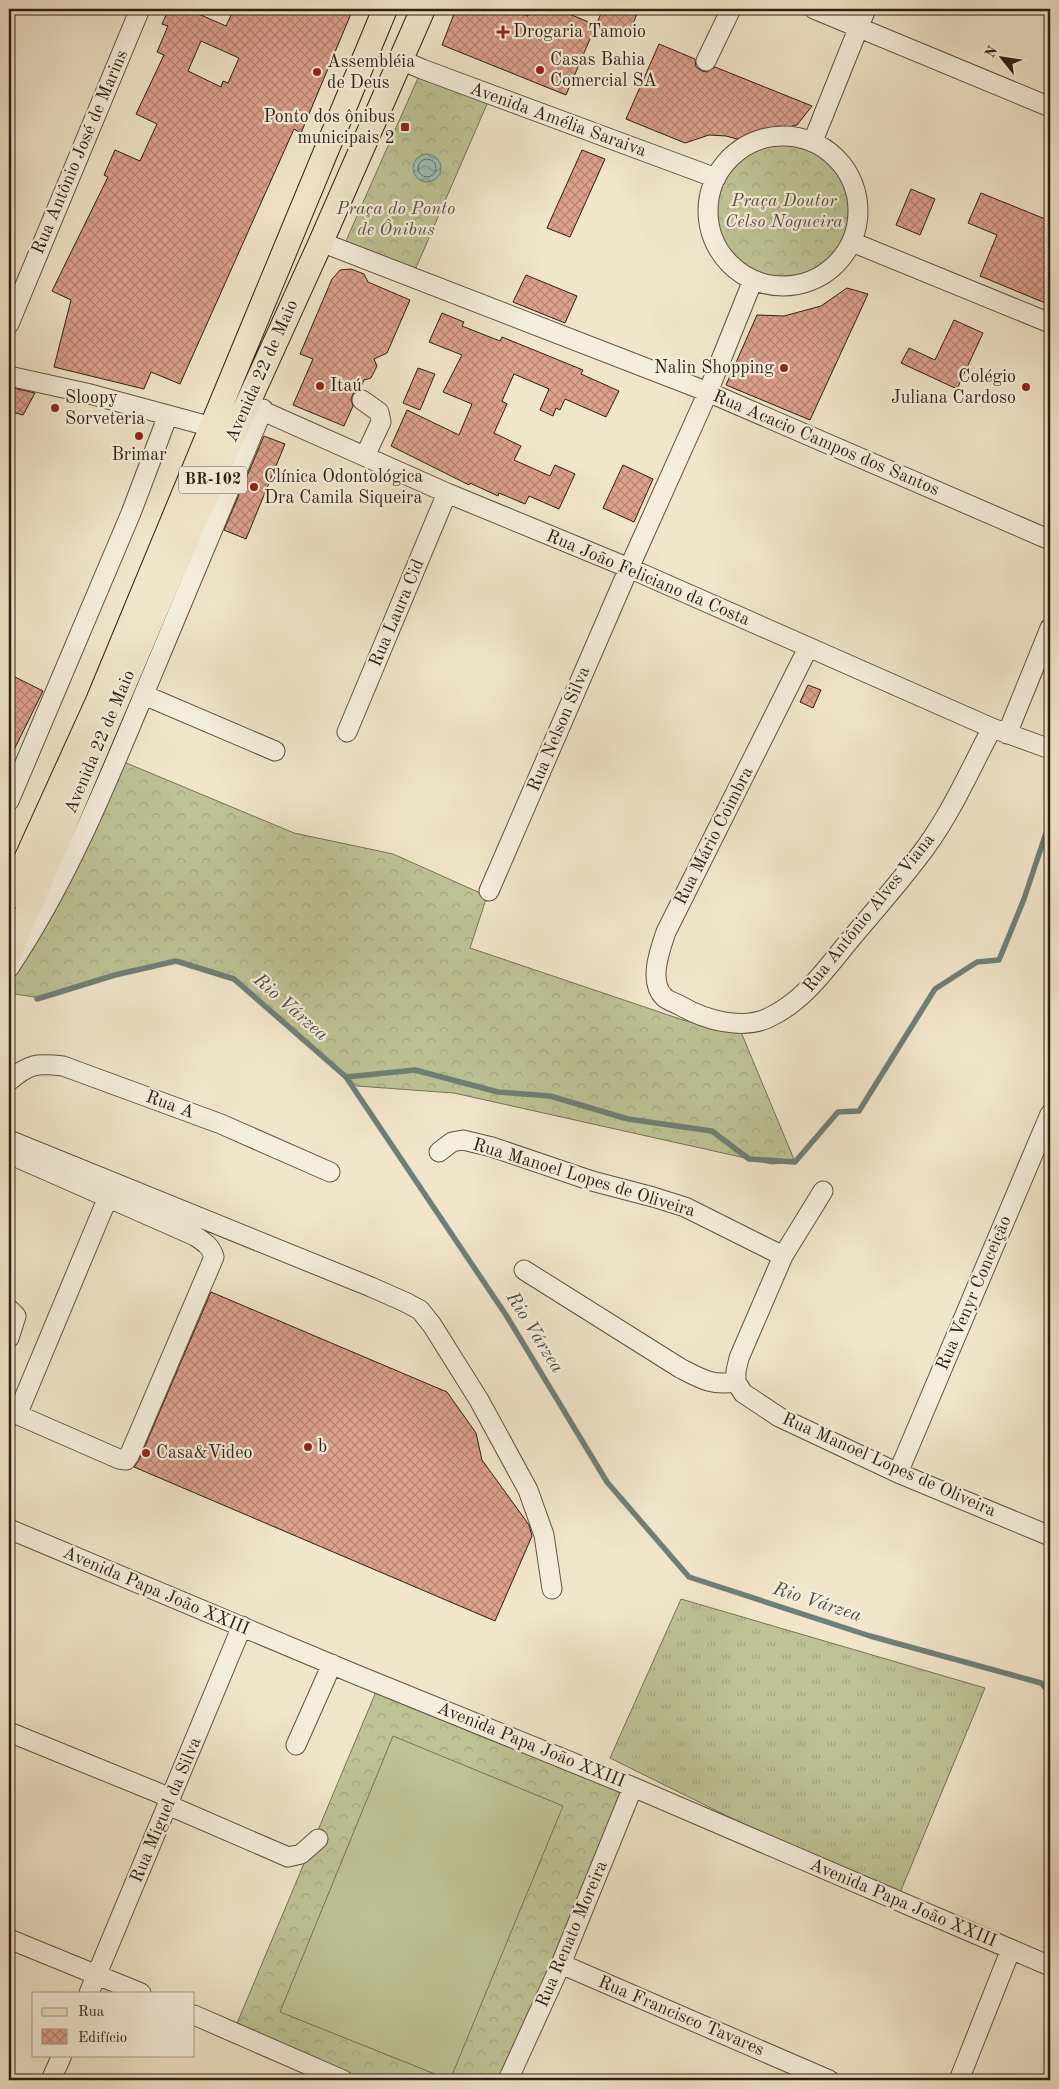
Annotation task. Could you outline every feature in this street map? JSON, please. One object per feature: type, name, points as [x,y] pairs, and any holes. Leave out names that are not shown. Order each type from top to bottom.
[{"type":"main road","name":"Avenida 22 de Maio","points":[[9,897],[98,701],[385,9]]},
{"type":"main road","name":"Avenida 22 de Maio","points":[[9,954],[186,539],[255,406],[321,242],[423,9]]},
{"type":"street","name":"Rua Antônio José de Marins","points":[[9,324],[140,9]]},
{"type":"street","points":[[706,61],[730,9]]},
{"type":"street","points":[[814,9],[1050,107]]},
{"type":"street","points":[[813,141],[866,9]]},
{"type":"street","name":"Avenida Amélia Saraiva","points":[[401,60],[716,178]]},
{"type":"street","points":[[776,136],[788,136],[813,141],[828,150],[840,161],[850,176],[856,192],[859,209],[857,226],[852,242],[835,266],[810,282],[782,287],[753,280],[740,273],[729,263],[719,251],[713,237],[708,207],[716,178],[731,157],[752,143],[776,136]]},
{"type":"street","name":"Rua Acacio Campos dos Santos","points":[[321,242],[708,392],[1050,540]]},
{"type":"street","points":[[852,242],[1050,323]]},
{"type":"street","name":"Rua Nelson Silva","points":[[489,891],[628,568],[708,392],[753,280]]},
{"type":"street","points":[[9,376],[86,393],[212,427]]},
{"type":"street","points":[[362,400],[379,412],[381,422],[365,456]]},
{"type":"street","name":"Rua João Feliciano da Costa","points":[[255,406],[447,493],[628,568],[999,731],[1050,749]]},
{"type":"street","name":"Avenida 22 de Maio","points":[[9,968],[65,874],[144,695],[255,406]]},
{"type":"street","points":[[9,802],[131,513],[168,415]]},
{"type":"street","name":"Rua Laura Cid","points":[[347,732],[447,493]]},
{"type":"street","name":"Rua Antônio Alves Viana","points":[[694,1014],[720,1021],[747,1024],[767,1018],[780,1011],[811,987],[927,846],[999,731],[1050,628]]},
{"type":"street","name":"Rua Mário Coimbra","points":[[694,1014],[664,997],[656,981],[659,956],[666,932],[808,648]]},
{"type":"street","points":[[144,695],[274,751]]},
{"type":"street","name":"Rua A","points":[[9,1081],[23,1070],[42,1064],[63,1066],[221,1124],[330,1172]]},
{"type":"street","name":"Rua Venyr Conceição","points":[[898,1473],[1050,1114]]},
{"type":"street","points":[[9,1140],[362,1283],[420,1310],[432,1325],[479,1400],[528,1490],[544,1536],[552,1589]]},
{"type":"street","name":"Rua Manoel Lopes de Oliveira","points":[[440,1152],[452,1142],[463,1140],[492,1147],[592,1181],[685,1207],[783,1256]]},
{"type":"street","points":[[9,1154],[108,1197],[206,1243],[212,1249],[214,1257],[206,1278],[144,1423],[126,1460],[119,1460],[13,1413],[62,1306],[108,1197]]},
{"type":"street","points":[[524,1270],[680,1368],[708,1382],[721,1385],[736,1382],[739,1358],[783,1256],[823,1191]]},
{"type":"street","points":[[9,1309],[16,1316],[9,1338]]},
{"type":"street","name":"Rua Manoel Lopes de Oliveira","points":[[736,1382],[743,1393],[779,1416],[898,1473],[1050,1536]]},
{"type":"street","name":"Avenida Papa João XXIII","points":[[9,1529],[332,1664],[633,1786],[1050,1966]]},
{"type":"street","name":"Rua Miguel da Silva","points":[[89,1992],[242,1626]]},
{"type":"street","points":[[296,1746],[332,1664]]},
{"type":"street","points":[[9,1732],[169,1801],[288,1857],[301,1854],[318,1840]]},
{"type":"street","name":"Rua Renato Moreira","points":[[508,2080],[561,1964],[633,1786]]},
{"type":"street","points":[[9,1939],[139,1992]]},
{"type":"street","points":[[959,2080],[1011,1949]]},
{"type":"street","name":"Rua Francisco Tavares","points":[[561,1964],[829,2080]]},
{"type":"street","points":[[195,2015],[343,2080]]},
{"type":"street","points":[[51,2080],[62,2056]]},
{"type":"green space","name":"Praça do Ponto de Ônibus","points":[[422,69],[491,95],[412,277],[342,250]]},
{"type":"green space","name":"Praça Doutor Celso Nogueira","points":[[784,138],[798,139],[812,144],[825,150],[836,159],[845,170],[851,183],[856,197],[856,225],[851,239],[845,252],[836,263],[825,272],[812,278],[798,283],[784,284],[770,283],[756,278],[743,272],[732,263],[723,252],[717,239],[712,225],[711,211],[712,197],[717,183],[723,170],[732,159],[743,150],[756,144],[770,139]]},
{"type":"green space","points":[[112,757],[294,833],[393,854],[487,896],[470,948],[686,1021],[741,1032],[795,1162],[772,1164],[454,1093],[357,1086],[234,979],[176,961],[115,975],[40,998],[9,993],[9,953],[60,872]]},
{"type":"green space","points":[[681,1599],[985,1688],[897,1900],[610,1758]]},
{"type":"green space","points":[[378,1687],[633,1787],[510,2080],[328,2080],[230,2040]]},
{"type":"green space","points":[[393,1736],[563,1806],[450,2080],[280,2012]]},
{"type":"water","points":[[427,154],[437,158],[441,168],[437,178],[427,182],[417,178],[413,168],[417,158]]},
{"type":"building","points":[[169,9],[187,9],[226,26],[234,9],[353,9],[301,133],[294,129],[180,384],[151,372],[144,389],[54,367],[71,300],[52,291],[108,177],[104,175],[115,150],[140,161],[157,124],[136,114],[164,55],[157,52],[168,26],[162,24]],"holes":[[[201,41],[239,58],[228,83],[223,81],[221,87],[188,71]]]},
{"type":"building","name":"Casas Bahia Comercial SA","points":[[456,9],[510,9],[528,16],[531,9],[557,9],[596,25],[566,95],[442,45]]},
{"type":"building","points":[[603,9],[639,9],[627,38],[596,25]]},
{"type":"building","points":[[659,44],[695,59],[696,67],[702,71],[707,72],[715,67],[812,106],[797,125],[789,127],[778,126],[737,139],[709,135],[685,143],[626,119]]},
{"type":"building","points":[[582,150],[605,159],[570,237],[547,228]]},
{"type":"building","points":[[911,189],[935,199],[920,235],[896,225]]},
{"type":"building","points":[[981,193],[1050,221],[1050,305],[980,276],[997,235],[968,223]]},
{"type":"building","points":[[351,269],[364,274],[368,282],[410,300],[387,353],[374,359],[377,366],[371,378],[364,380],[360,389],[353,394],[351,399],[353,406],[344,426],[293,405],[313,359],[300,354],[332,279],[340,270]]},
{"type":"building","points":[[526,275],[577,296],[565,323],[513,302]]},
{"type":"building","name":"Nalin Shopping","points":[[847,288],[868,294],[810,420],[726,385],[757,315],[784,316],[821,306]]},
{"type":"building","points":[[442,313],[464,322],[462,326],[500,341],[502,337],[583,370],[581,374],[619,391],[606,417],[565,399],[560,410],[556,408],[553,416],[540,410],[549,389],[514,374],[502,401],[507,404],[494,433],[521,446],[514,460],[550,476],[555,465],[575,474],[559,509],[529,496],[525,504],[499,493],[498,496],[470,483],[469,485],[391,446],[407,410],[459,435],[472,404],[443,392],[462,355],[429,342]]},
{"type":"building","points":[[954,320],[983,333],[957,389],[901,363],[909,348],[935,360]]},
{"type":"building","points":[[418,368],[435,374],[420,410],[403,403]]},
{"type":"building","points":[[9,387],[35,393],[23,415],[9,411]]},
{"type":"building","name":"Clínica Odontológica Dra Camila Siqueira","points":[[264,436],[285,444],[246,539],[224,530]]},
{"type":"building","points":[[623,465],[653,479],[634,522],[603,508]]},
{"type":"building","points":[[9,674],[43,691],[9,760]]},
{"type":"building","points":[[808,685],[821,690],[813,708],[800,702]]},
{"type":"building","name":"b","points":[[211,1292],[447,1392],[476,1433],[482,1460],[529,1525],[532,1536],[495,1621],[134,1467],[139,1460]]},
{"type":"waterway","points":[[346,1077],[415,1070],[498,1092],[550,1096],[628,1119],[712,1131],[749,1159],[795,1162],[838,1112],[859,1111],[935,989],[977,962],[999,960],[1024,899],[1050,821]]},
{"type":"waterway","name":"Rio Várzea","points":[[37,999],[115,975],[176,961],[234,979],[346,1077],[506,1315],[607,1482],[689,1577],[870,1636],[1041,1683],[1050,1693]]},
{"type":"place","name":"Drogaria Tamoio","points":[[503,32]]},
{"type":"place","name":"Casas Bahia Comercial SA","points":[[540,70]]},
{"type":"place","name":"Assembléia de Deus","points":[[317,72]]},
{"type":"place","name":"Ponto dos ônibus municipais 2","points":[[405,127]]},
{"type":"place","name":"Nalin Shopping","points":[[784,368]]},
{"type":"place","name":"Itaú","points":[[320,386]]},
{"type":"place","name":"Colégio Juliana Cardoso","points":[[1026,387]]},
{"type":"place","name":"Sloopy Sorveteria","points":[[55,408]]},
{"type":"place","name":"Brimar","points":[[139,436]]},
{"type":"place","name":"Clínica Odontológica Dra Camila Siqueira","points":[[254,487]]},
{"type":"place","name":"b","points":[[308,1447]]},
{"type":"place","name":"Casa&Video","points":[[146,1453]]}]
